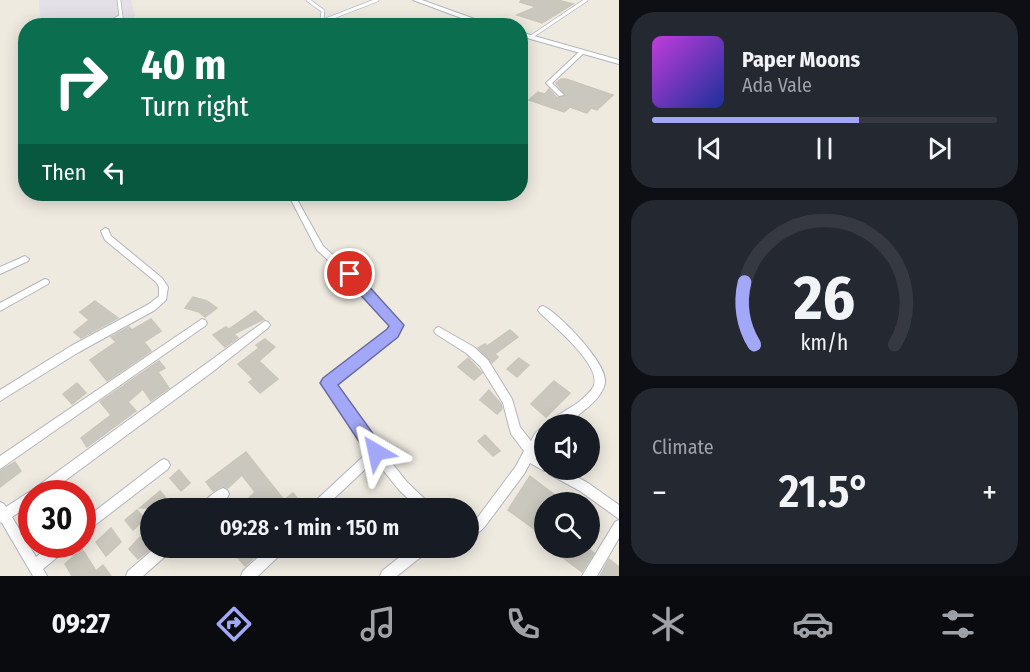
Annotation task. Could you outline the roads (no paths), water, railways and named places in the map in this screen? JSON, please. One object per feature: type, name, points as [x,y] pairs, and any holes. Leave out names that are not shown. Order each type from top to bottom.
[{"type":"street","points":[[416,0],[468,18]]},
{"type":"street","points":[[528,36],[619,62]]},
{"type":"street","points":[[561,95],[549,82],[582,52]]},
{"type":"street","points":[[295,201],[320,248],[369,293],[396,325],[393,333],[328,383],[376,452],[416,498]]},
{"type":"street","points":[[0,396],[75,349],[152,307],[163,297],[164,287],[159,280],[108,238],[105,231]]},
{"type":"street","points":[[0,271],[25,259]]},
{"type":"street","points":[[0,307],[45,282]]},
{"type":"street","points":[[543,310],[573,336],[598,374],[600,382],[596,391],[571,414]]},
{"type":"street","points":[[0,463],[202,322]]},
{"type":"street","points":[[55,480],[207,370],[265,324]]},
{"type":"street","points":[[439,332],[470,350],[484,363],[508,402],[515,430],[534,456]]},
{"type":"street","points":[[479,518],[520,470],[534,446]]},
{"type":"street","points":[[327,498],[376,452]]},
{"type":"street","points":[[96,518],[164,465]]},
{"type":"street","points":[[571,480],[619,513]]},
{"type":"street","points":[[218,498],[223,494]]},
{"type":"street","points":[[18,504],[2,514],[37,572],[50,558]]},
{"type":"street","points":[[589,576],[619,526]]},
{"type":"street","points":[[133,576],[153,558]]},
{"type":"street","points":[[248,576],[267,558]]},
{"type":"street","points":[[387,576],[409,558]]},
{"type":"lane","points":[[118,18],[121,16],[119,0]]},
{"type":"lane","points":[[308,0],[322,11],[323,18]]},
{"type":"lane","points":[[331,18],[377,0]]},
{"type":"lane","points":[[531,37],[586,0]]}]
